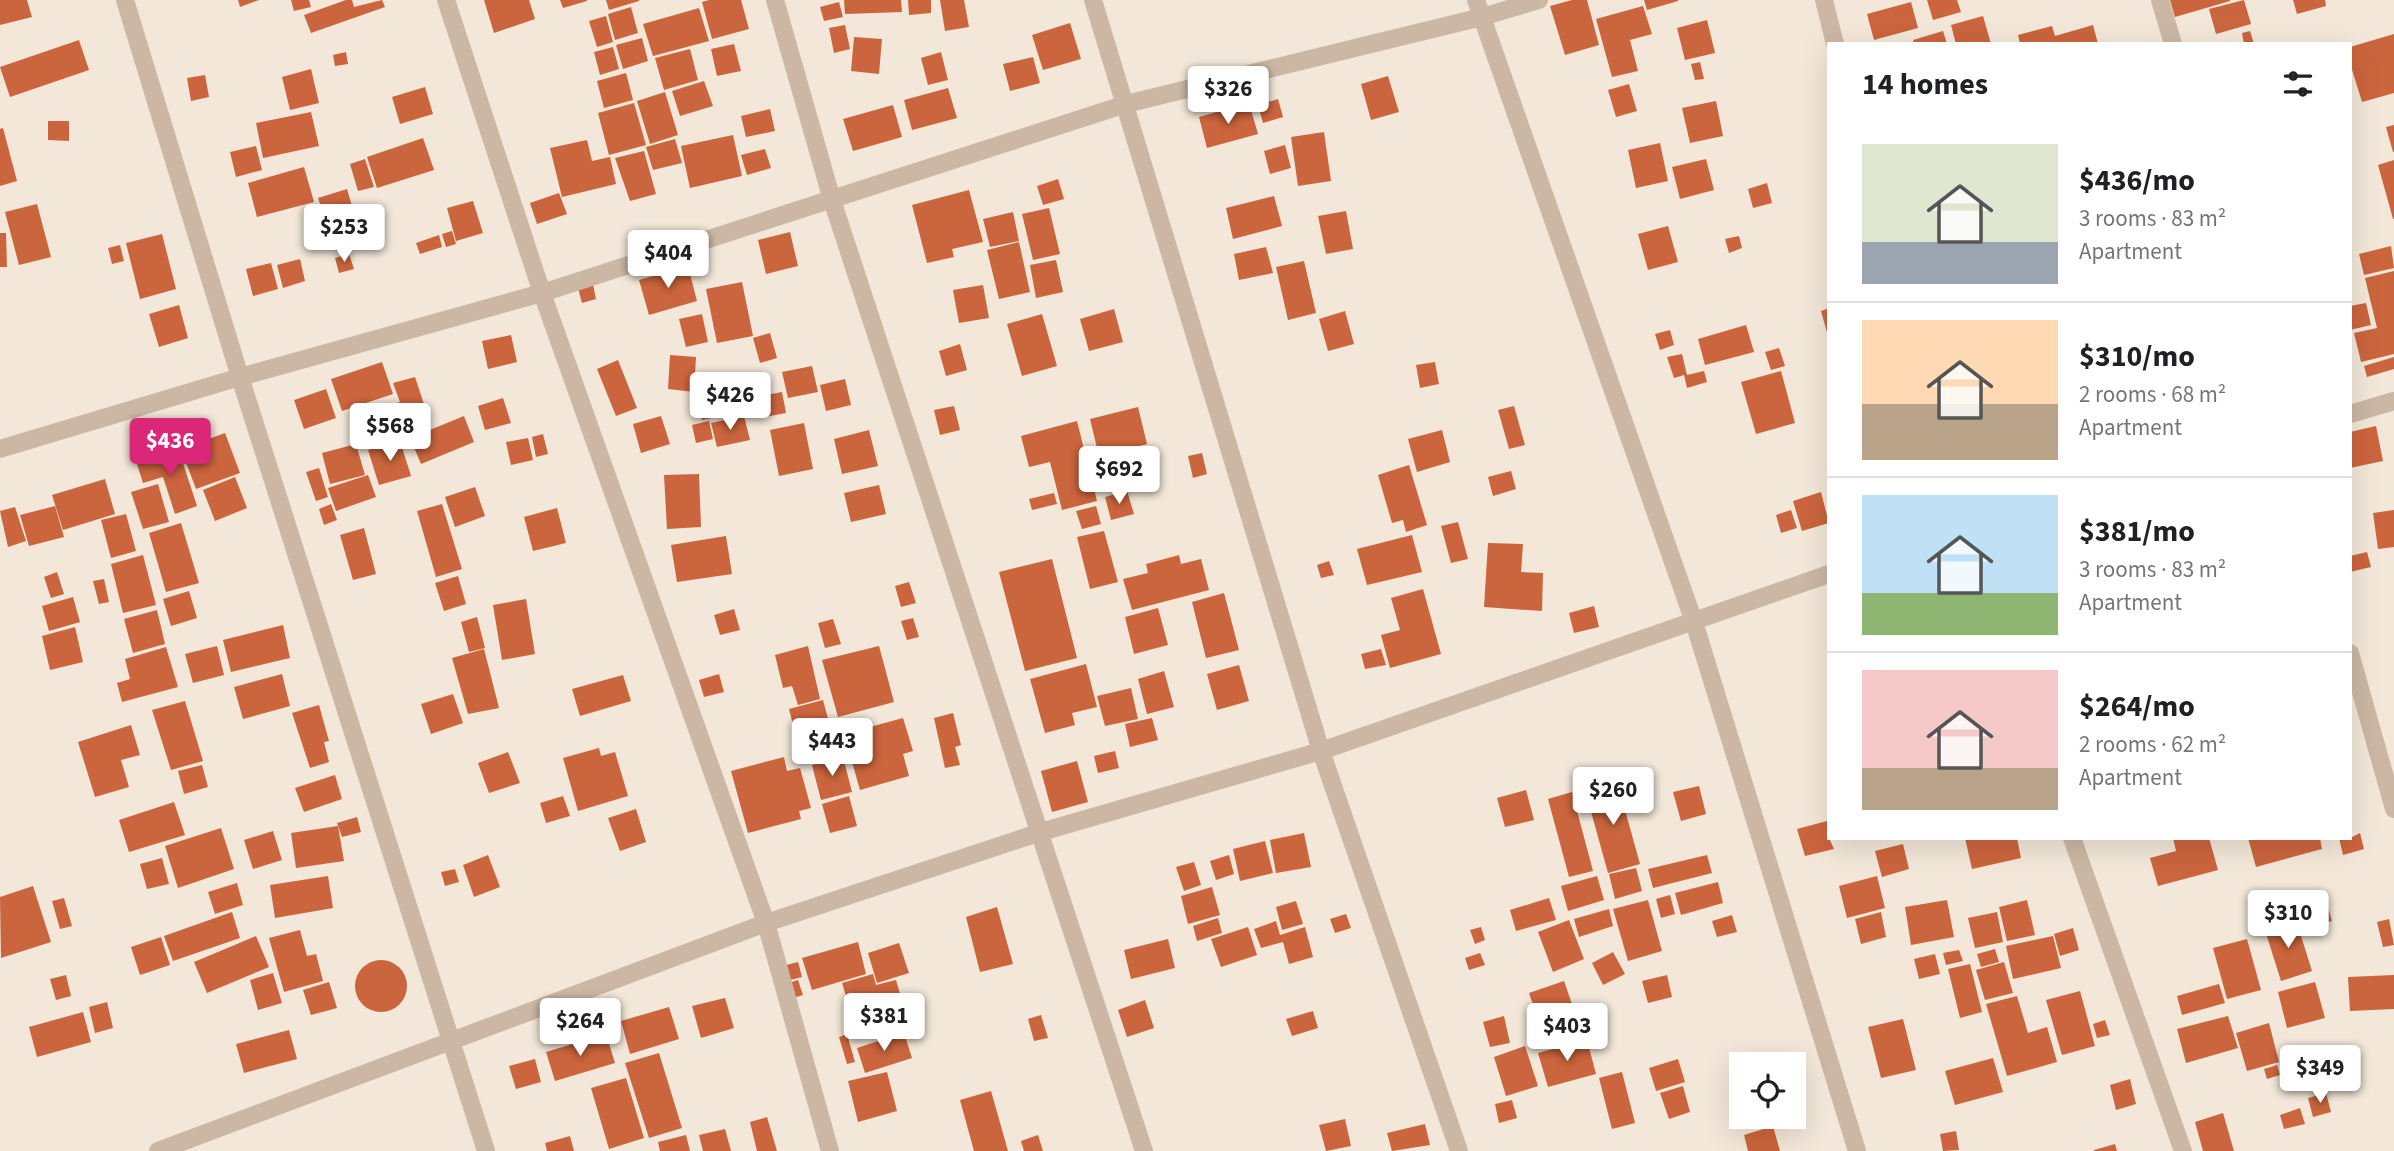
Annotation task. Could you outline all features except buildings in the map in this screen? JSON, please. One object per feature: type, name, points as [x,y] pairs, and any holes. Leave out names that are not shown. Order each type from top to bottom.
[{"type":"street","points":[[125,0],[240,377],[486,1151]]},
{"type":"street","points":[[446,0],[542,293],[766,923],[830,1151]]},
{"type":"street","points":[[775,0],[832,200],[1144,1151]]},
{"type":"street","points":[[1093,0],[1321,751],[1459,1151]]},
{"type":"street","points":[[0,449],[240,377],[542,293],[1126,104],[1479,9],[1539,0]]},
{"type":"street","points":[[1824,0],[1834,42]]},
{"type":"street","points":[[2160,0],[2172,42]]},
{"type":"street","points":[[1479,9],[1694,622],[1857,1151]]},
{"type":"street","points":[[2352,413],[2394,401]]},
{"type":"street","points":[[158,1151],[452,1043],[766,923],[1041,832],[1321,751],[1827,575]]},
{"type":"street","points":[[2352,660],[2394,809]]},
{"type":"street","points":[[2073,840],[2183,1151]]}]
